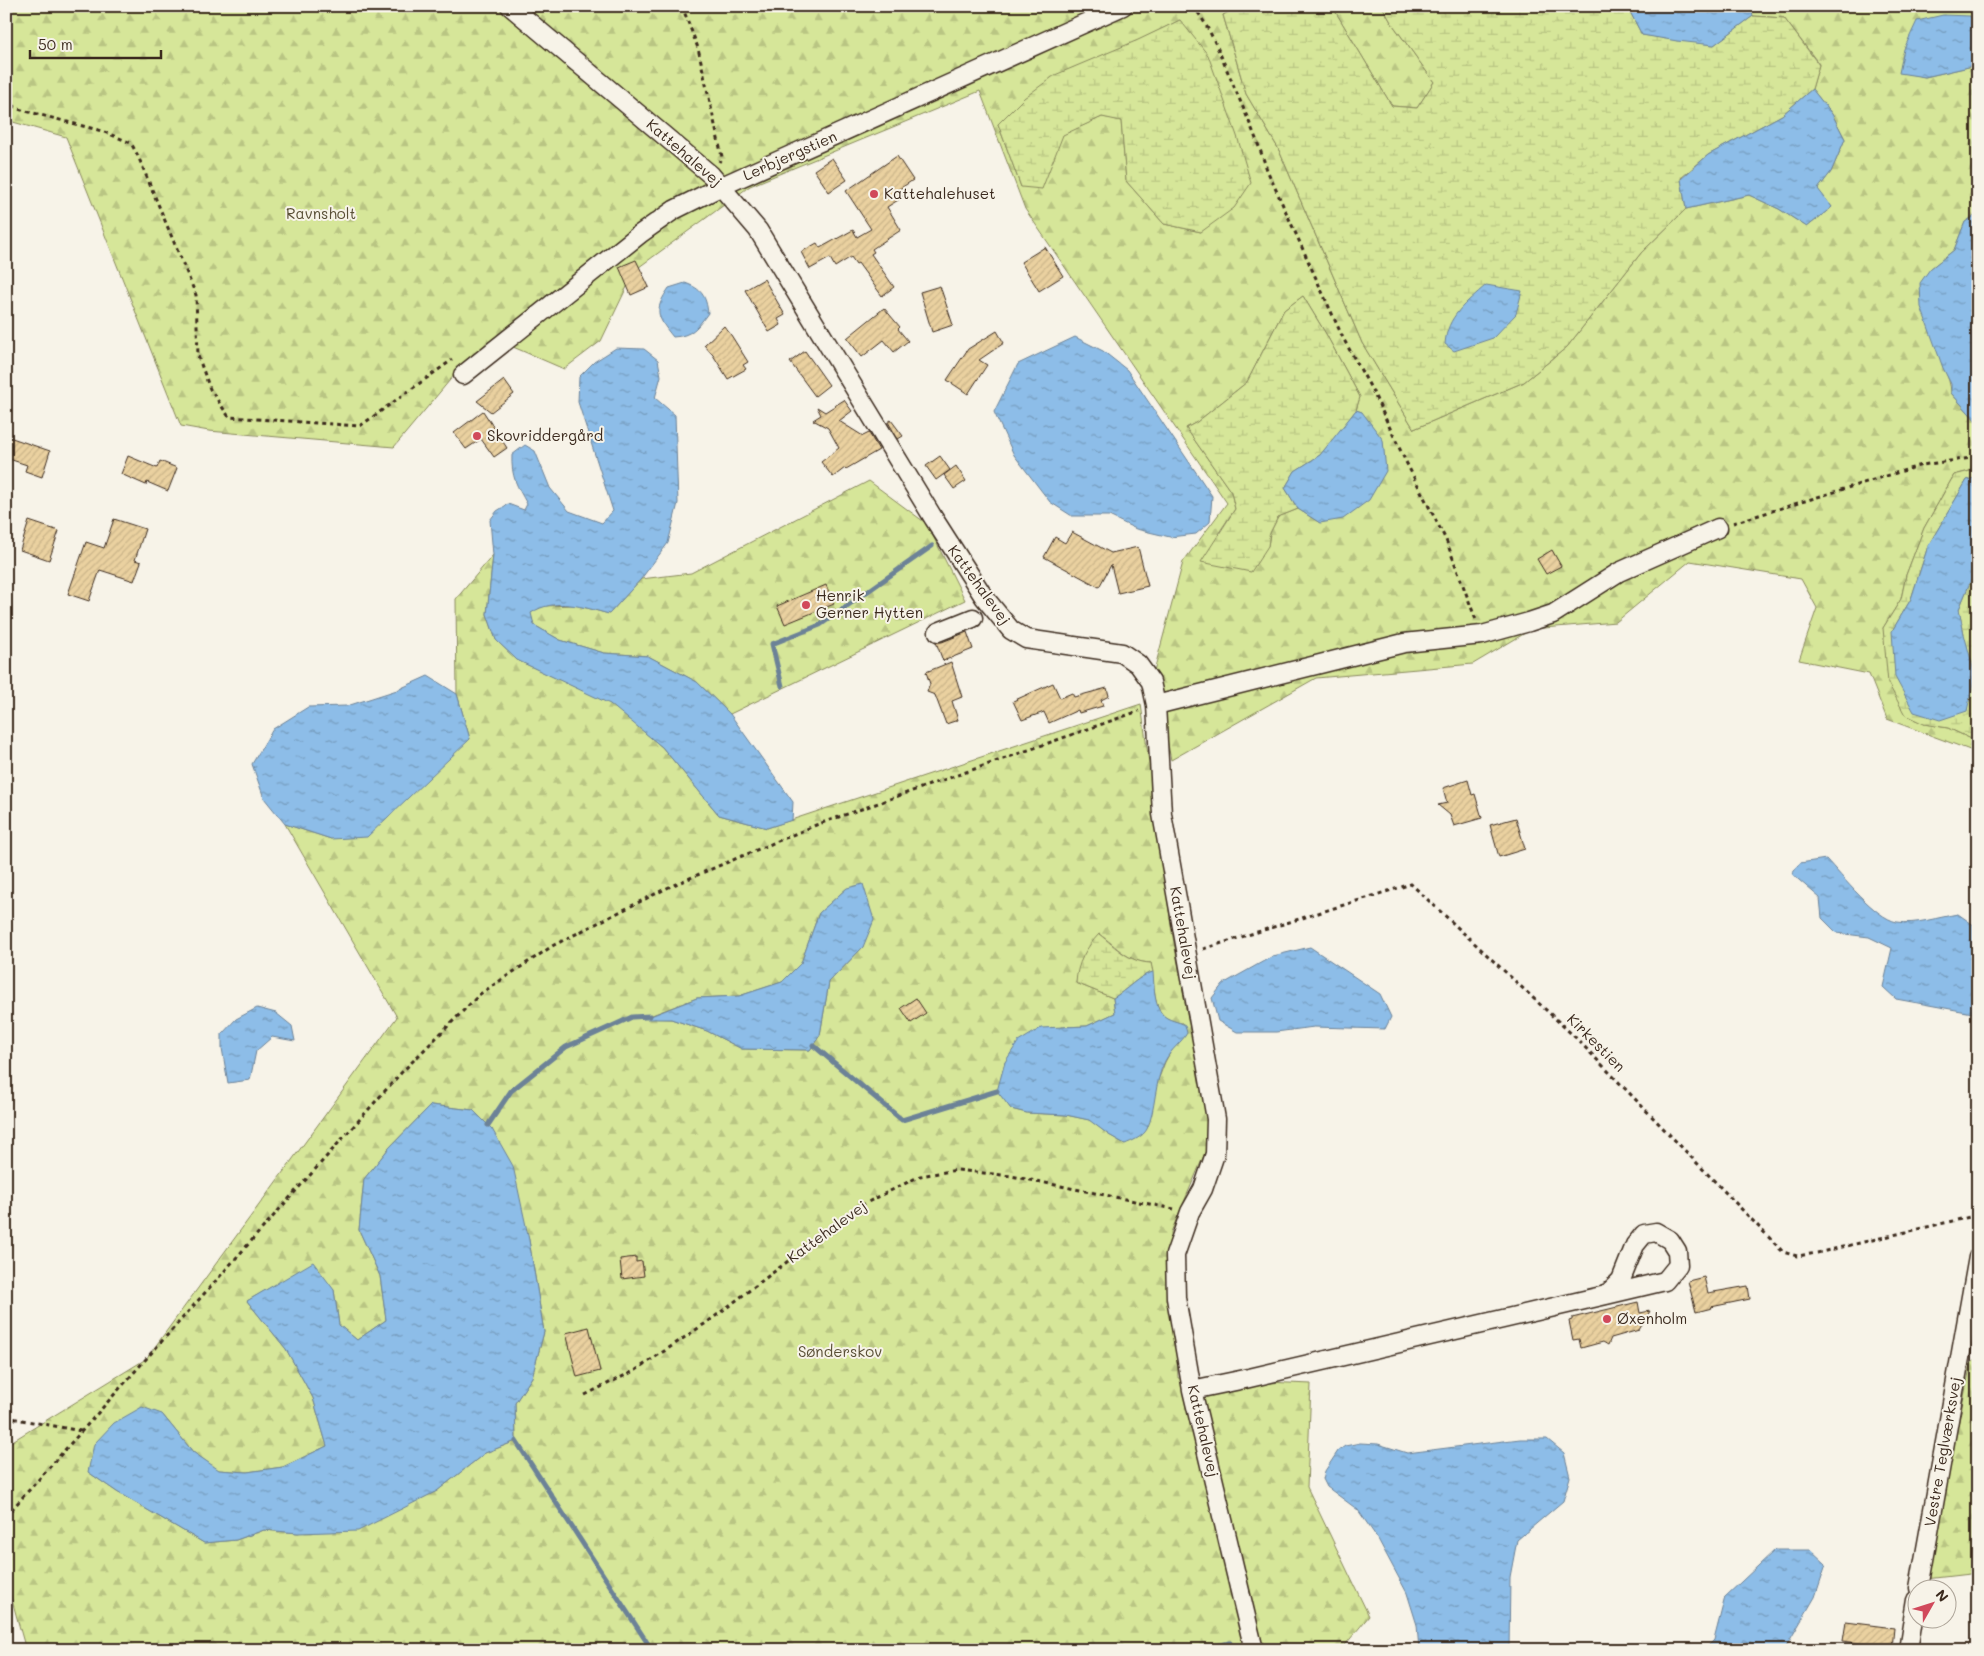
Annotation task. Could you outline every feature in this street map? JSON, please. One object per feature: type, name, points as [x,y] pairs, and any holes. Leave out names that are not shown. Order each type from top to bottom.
[{"type":"street","name":"Kattehalevej","points":[[510,6],[717,180],[758,230],[934,519],[993,610],[1011,630],[1026,639],[1122,653],[1138,664],[1151,682],[1156,705],[1162,814],[1216,1119],[1214,1154],[1203,1189],[1190,1212],[1175,1255],[1176,1298],[1192,1390],[1254,1650]]},
{"type":"street","name":"Lerbjergstien","points":[[463,375],[640,234],[717,180],[1123,6]]},
{"type":"street","points":[[1156,705],[1404,643],[1482,635],[1553,614],[1619,572],[1718,528]]},
{"type":"street","points":[[938,632],[973,618]]},
{"type":"street","name":"Vestre Teglværksvej","points":[[1920,1578],[1978,1257]]},
{"type":"street","points":[[1192,1390],[1606,1295]]},
{"type":"street","points":[[1908,1650],[1912,1628]]},
{"type":"path","points":[[682,6],[698,48],[722,156],[717,180]]},
{"type":"path","points":[[1193,6],[1205,21],[1215,43],[1258,142],[1267,170],[1343,338],[1372,390],[1446,540],[1482,635]]},
{"type":"path","points":[[6,100],[18,109],[102,131],[130,143],[138,156],[196,295],[198,356],[210,389],[229,417],[360,426],[456,357]]},
{"type":"path","points":[[1718,528],[1922,465],[1978,457]]},
{"type":"path","points":[[6,1516],[401,1073],[480,994],[554,945],[671,886],[816,825],[1156,705]]},
{"type":"path","name":"Kirkestien","points":[[1186,955],[1411,884],[1576,1038],[1783,1252],[1797,1256],[1817,1253],[1978,1216]]},
{"type":"path","name":"Kattehalevej","points":[[585,1395],[636,1370],[709,1321],[862,1204],[920,1176],[957,1170],[1010,1176],[1190,1212]]},
{"type":"path","points":[[6,1418],[81,1431]]},
{"type":"green space","name":"Ravnsholt","points":[[6,6],[1240,6],[1223,15],[1246,94],[1278,148],[1362,343],[1414,429],[1524,382],[1567,347],[1641,253],[1686,209],[1749,195],[1779,209],[1807,227],[1832,207],[1817,189],[1831,172],[1845,139],[1832,114],[1812,89],[1819,64],[1784,18],[1753,16],[1750,6],[1978,6],[1978,28],[1970,16],[1899,72],[1925,77],[1973,66],[1978,58],[1978,214],[1965,222],[1954,250],[1930,269],[1934,338],[1949,380],[1951,393],[1978,423],[1978,469],[1954,475],[1924,528],[1906,575],[1901,599],[1883,628],[1924,724],[1948,728],[1978,742],[1978,753],[1887,719],[1869,674],[1799,660],[1817,608],[1801,579],[1690,561],[1616,622],[1532,629],[1473,664],[1316,678],[1171,760],[1154,671],[1183,562],[1227,503],[1025,209],[980,91],[750,186],[635,270],[601,341],[564,369],[497,340],[455,374],[394,447],[209,431],[181,426],[66,137],[6,120]],"holes":[[[1180,20],[1201,232],[1164,224],[1126,181],[1121,120],[1102,117],[1063,134],[1021,187],[998,124],[1024,98]],[[1303,296],[1360,397],[1356,410],[1362,412],[1320,523],[1298,509],[1278,517],[1270,533],[1268,546],[1218,534],[1235,509],[1231,492],[1186,428],[1197,422],[1247,382],[1284,310]]]},
{"type":"green space","points":[[1240,6],[1332,6],[1392,106],[1417,108],[1434,82],[1391,22],[1382,6],[1627,6],[1642,35],[1714,45],[1753,16],[1784,18],[1819,65],[1812,89],[1782,115],[1708,155],[1681,178],[1686,209],[1641,253],[1567,347],[1524,382],[1414,429],[1362,343],[1278,148],[1246,94],[1223,15]]},
{"type":"green space","points":[[1332,6],[1382,6],[1391,22],[1434,82],[1417,108],[1392,106]]},
{"type":"green space","points":[[1180,20],[1208,55],[1237,136],[1251,183],[1234,208],[1201,232],[1164,224],[1126,181],[1121,121],[1102,117],[1063,135],[1042,189],[1021,187],[998,124],[1024,98],[1055,75]]},
{"type":"green space","points":[[1303,296],[1360,397],[1356,410],[1320,455],[1295,471],[1285,488],[1298,509],[1278,517],[1270,533],[1268,546],[1251,572],[1201,562],[1235,509],[1231,492],[1186,428],[1197,422],[1247,382],[1284,310]]},
{"type":"green space","points":[[1978,469],[1978,477],[1967,480],[1928,546],[1911,599],[1892,631],[1964,634],[1959,609],[1971,580],[1978,577],[1978,742],[1948,728],[1924,724],[1905,715],[1888,683],[1883,628],[1901,599],[1906,575],[1924,528],[1954,475]]},
{"type":"green space","points":[[869,481],[927,524],[965,600],[730,714],[697,682],[648,656],[604,653],[560,640],[534,625],[530,613],[542,606],[576,605],[609,614],[641,579],[691,573]]},
{"type":"green space","name":"Sønderskov","points":[[493,555],[487,614],[496,640],[517,660],[610,703],[662,747],[719,815],[767,828],[1141,704],[1172,932],[1211,1139],[1171,1232],[1178,1378],[1311,1384],[1307,1487],[1369,1616],[1341,1650],[26,1650],[6,1579],[6,1445],[146,1359],[397,1017],[285,824],[331,839],[470,739],[457,694],[456,599]],"holes":[[[847,888],[863,947],[829,982],[820,1035],[810,1050],[742,1049],[707,1031],[671,1019],[644,1018],[697,998],[739,996],[782,982],[801,963],[819,913]],[[1099,934],[1129,957],[1151,963],[1156,998],[1160,1011],[1167,1018],[1182,1023],[1185,1036],[1174,1046],[1165,1062],[1157,1083],[1152,1109],[1125,1144],[1109,1135],[1090,1120],[1066,1115],[1027,1113],[1011,1109],[998,1091],[1005,1062],[1062,1027],[1087,1026],[1115,1013],[1113,998],[1076,983]],[[431,1105],[473,1110],[492,1129],[529,1240],[544,1332],[532,1377],[515,1403],[516,1441],[485,1453],[437,1491],[403,1507],[298,1533],[264,1530],[236,1540],[204,1543],[117,1492],[88,1472],[162,1414],[193,1452],[218,1470],[247,1472],[283,1467],[327,1446],[313,1398],[286,1349],[247,1301],[275,1285],[334,1290],[339,1325],[357,1340],[386,1320],[380,1276],[359,1230],[364,1179],[389,1148]]]},
{"type":"green space","points":[[1099,934],[1129,957],[1151,963],[1153,972],[1143,976],[1113,998],[1076,983],[1078,969],[1083,956]]},
{"type":"green space","points":[[1978,1358],[1978,1573],[1926,1578],[1971,1363]]},
{"type":"water","points":[[1627,6],[1750,6],[1753,16],[1714,45],[1642,35]]},
{"type":"water","points":[[1943,15],[1970,16],[1978,28],[1978,58],[1973,66],[1925,77],[1899,73],[1904,49],[1917,21]]},
{"type":"water","points":[[1812,89],[1832,114],[1845,139],[1831,172],[1818,189],[1832,207],[1807,227],[1779,209],[1749,195],[1686,209],[1681,179],[1708,155],[1782,115]]},
{"type":"water","points":[[1978,214],[1978,423],[1951,393],[1951,384],[1943,368],[1921,307],[1920,283],[1930,269],[1954,250],[1965,222]]},
{"type":"water","points":[[685,283],[702,294],[708,313],[690,333],[673,337],[660,318],[659,308],[669,288]]},
{"type":"water","points":[[1486,285],[1522,291],[1516,314],[1493,338],[1454,351],[1445,344],[1449,326],[1459,311]]},
{"type":"water","points":[[1075,337],[1103,351],[1127,370],[1212,496],[1210,522],[1196,534],[1170,537],[1136,529],[1109,516],[1072,516],[1050,502],[1014,455],[994,412],[1018,364]]},
{"type":"water","points":[[616,348],[644,349],[658,360],[661,376],[655,398],[675,415],[678,503],[668,543],[641,579],[609,614],[569,605],[550,605],[531,613],[534,625],[560,640],[604,653],[648,656],[697,682],[730,714],[793,802],[792,820],[767,828],[719,815],[662,747],[610,704],[517,660],[496,640],[487,614],[493,555],[490,520],[497,511],[508,504],[524,510],[527,504],[515,481],[512,455],[525,445],[535,451],[550,488],[569,511],[602,523],[613,511],[578,402],[579,377],[594,362]]},
{"type":"water","points":[[1356,410],[1362,412],[1383,440],[1386,471],[1369,500],[1343,519],[1320,523],[1298,509],[1285,488],[1295,471],[1320,455]]},
{"type":"water","points":[[1978,477],[1978,577],[1971,580],[1959,609],[1975,675],[1967,711],[1940,720],[1914,712],[1895,677],[1892,631],[1911,599],[1928,546],[1967,480]]},
{"type":"water","points":[[428,676],[457,694],[470,739],[367,837],[331,839],[285,824],[264,798],[252,764],[273,729],[308,707],[347,706],[397,690]]},
{"type":"water","points":[[1826,859],[1869,905],[1888,919],[1904,923],[1958,914],[1978,928],[1978,1014],[1896,999],[1883,987],[1892,948],[1869,937],[1837,933],[1822,918],[1820,898],[1792,874],[1800,863]]},
{"type":"water","points":[[863,884],[874,920],[863,947],[829,982],[820,1035],[810,1050],[742,1049],[707,1031],[671,1019],[643,1019],[697,998],[739,996],[782,982],[801,963],[819,913],[847,888]]},
{"type":"water","points":[[1310,947],[1380,994],[1391,1017],[1385,1029],[1314,1027],[1276,1032],[1237,1032],[1218,1021],[1212,998],[1223,984],[1273,956]]},
{"type":"water","points":[[1153,972],[1155,995],[1160,1011],[1168,1019],[1185,1025],[1187,1033],[1167,1057],[1161,1069],[1150,1121],[1143,1134],[1125,1144],[1089,1120],[1066,1115],[1027,1113],[1011,1109],[997,1091],[1005,1062],[1018,1042],[1041,1028],[1087,1026],[1115,1013],[1113,998],[1143,976]]},
{"type":"water","points":[[257,1008],[276,1013],[292,1026],[295,1041],[272,1037],[256,1051],[250,1080],[228,1083],[222,1048],[222,1034],[236,1019]]},
{"type":"water","points":[[431,1105],[473,1110],[492,1129],[513,1166],[529,1240],[544,1332],[532,1377],[515,1403],[516,1441],[485,1453],[437,1491],[358,1531],[298,1533],[264,1530],[236,1540],[204,1543],[117,1492],[88,1472],[94,1444],[114,1423],[142,1407],[162,1414],[193,1452],[219,1470],[247,1472],[283,1467],[327,1446],[313,1398],[286,1349],[247,1301],[313,1262],[334,1290],[339,1325],[357,1340],[386,1320],[380,1276],[359,1230],[364,1179],[389,1148]]},
{"type":"water","points":[[1520,1439],[1547,1439],[1564,1453],[1570,1477],[1563,1501],[1517,1540],[1510,1577],[1509,1650],[1419,1650],[1417,1625],[1407,1593],[1378,1539],[1358,1510],[1327,1487],[1323,1479],[1325,1471],[1338,1451],[1345,1446],[1360,1443],[1378,1444],[1407,1453]]},
{"type":"water","points":[[1775,1550],[1811,1550],[1826,1564],[1815,1597],[1784,1650],[1704,1650],[1714,1640],[1725,1597]]},
{"type":"building","points":[[897,156],[913,180],[898,190],[903,197],[887,207],[901,230],[872,249],[874,252],[871,254],[894,287],[882,296],[858,263],[856,264],[851,257],[835,267],[830,258],[810,269],[801,252],[817,243],[820,248],[853,230],[857,237],[871,229],[846,191]]},
{"type":"building","points":[[832,158],[847,180],[829,192],[814,170]]},
{"type":"building","points":[[1045,247],[1063,276],[1039,291],[1021,262]]},
{"type":"building","points":[[636,260],[649,287],[631,295],[619,267]]},
{"type":"building","points":[[764,279],[785,315],[778,319],[781,325],[769,332],[745,290]]},
{"type":"building","points":[[940,286],[953,325],[932,332],[920,292]]},
{"type":"building","points":[[884,308],[900,327],[898,329],[908,341],[894,352],[884,340],[862,357],[847,338]]},
{"type":"building","points":[[724,326],[748,362],[743,365],[746,369],[728,379],[713,355],[704,345]]},
{"type":"building","points":[[997,331],[1004,343],[979,360],[987,365],[968,394],[947,380],[968,349]]},
{"type":"building","points":[[805,351],[829,385],[815,396],[790,362]]},
{"type":"building","points":[[504,380],[514,394],[491,412],[477,401]]},
{"type":"building","points":[[844,400],[852,411],[839,421],[863,436],[869,433],[879,450],[845,468],[833,477],[821,462],[839,448],[828,428],[813,420],[821,415],[817,407],[825,412]]},
{"type":"building","name":"Skovriddergård","points":[[483,411],[507,448],[494,457],[481,439],[466,449],[454,433]]},
{"type":"building","points":[[891,420],[903,436],[898,439],[888,422]]},
{"type":"building","points":[[9,437],[50,451],[42,477],[25,471],[27,465],[6,458],[6,447]]},
{"type":"building","points":[[128,456],[157,468],[160,461],[177,468],[168,491],[147,482],[146,485],[121,474]]},
{"type":"building","points":[[940,456],[950,470],[936,480],[926,466]]},
{"type":"building","points":[[956,466],[966,481],[954,489],[944,475]]},
{"type":"building","points":[[114,519],[145,529],[135,560],[141,562],[134,581],[100,570],[89,601],[68,594],[86,542],[104,548]]},
{"type":"building","points":[[29,521],[59,531],[49,560],[20,550]]},
{"type":"building","points":[[1072,532],[1111,553],[1138,547],[1148,586],[1118,593],[1111,565],[1099,587],[1044,557],[1055,537],[1065,543]]},
{"type":"building","points":[[1552,550],[1561,566],[1546,574],[1537,559]]},
{"type":"building","name":"Henrik Gerner Hytten","points":[[826,585],[834,604],[785,624],[777,606]]},
{"type":"building","points":[[967,632],[973,649],[943,661],[936,642],[942,642]]},
{"type":"building","points":[[951,662],[962,697],[952,701],[958,720],[946,724],[935,695],[927,692],[930,684],[926,672]]},
{"type":"building","points":[[1053,683],[1060,698],[1072,693],[1074,697],[1107,688],[1109,696],[1101,700],[1103,706],[1079,713],[1078,710],[1049,723],[1044,712],[1022,720],[1013,701]]},
{"type":"building","points":[[1468,780],[1472,795],[1475,794],[1482,818],[1454,826],[1450,815],[1438,805],[1447,803],[1443,788]]},
{"type":"building","points":[[1516,818],[1525,849],[1499,857],[1490,825]]},
{"type":"building","points":[[916,998],[926,1013],[911,1023],[901,1008]]},
{"type":"building","points":[[636,1257],[636,1262],[642,1261],[644,1276],[622,1279],[620,1259]]},
{"type":"building","points":[[1704,1277],[1708,1293],[1748,1286],[1750,1299],[1696,1312],[1688,1281]]},
{"type":"building","name":"Øxenholm","points":[[1638,1302],[1640,1313],[1650,1311],[1639,1330],[1611,1338],[1608,1345],[1603,1342],[1581,1348],[1579,1339],[1573,1340],[1569,1321],[1572,1318]]},
{"type":"building","points":[[589,1327],[600,1371],[577,1377],[566,1333]]},
{"type":"building","points":[[1846,1622],[1894,1628],[1892,1648],[1843,1641]]},
{"type":"waterway","points":[[782,686],[772,644],[820,625],[932,546]]},
{"type":"waterway","points":[[488,1125],[511,1091],[566,1047],[632,1017],[650,1016]]},
{"type":"waterway","points":[[813,1045],[902,1120],[997,1091]]},
{"type":"waterway","points":[[516,1441],[652,1650]]},
{"type":"waterway","points":[[1199,1650],[1230,1643]]},
{"type":"place","name":"Kattehalehuset","points":[[874,194]]},
{"type":"place","name":"Skovriddergård","points":[[477,436]]},
{"type":"place","name":"Henrik Gerner Hytten","points":[[806,605]]},
{"type":"place","name":"Øxenholm","points":[[1607,1319]]}]
